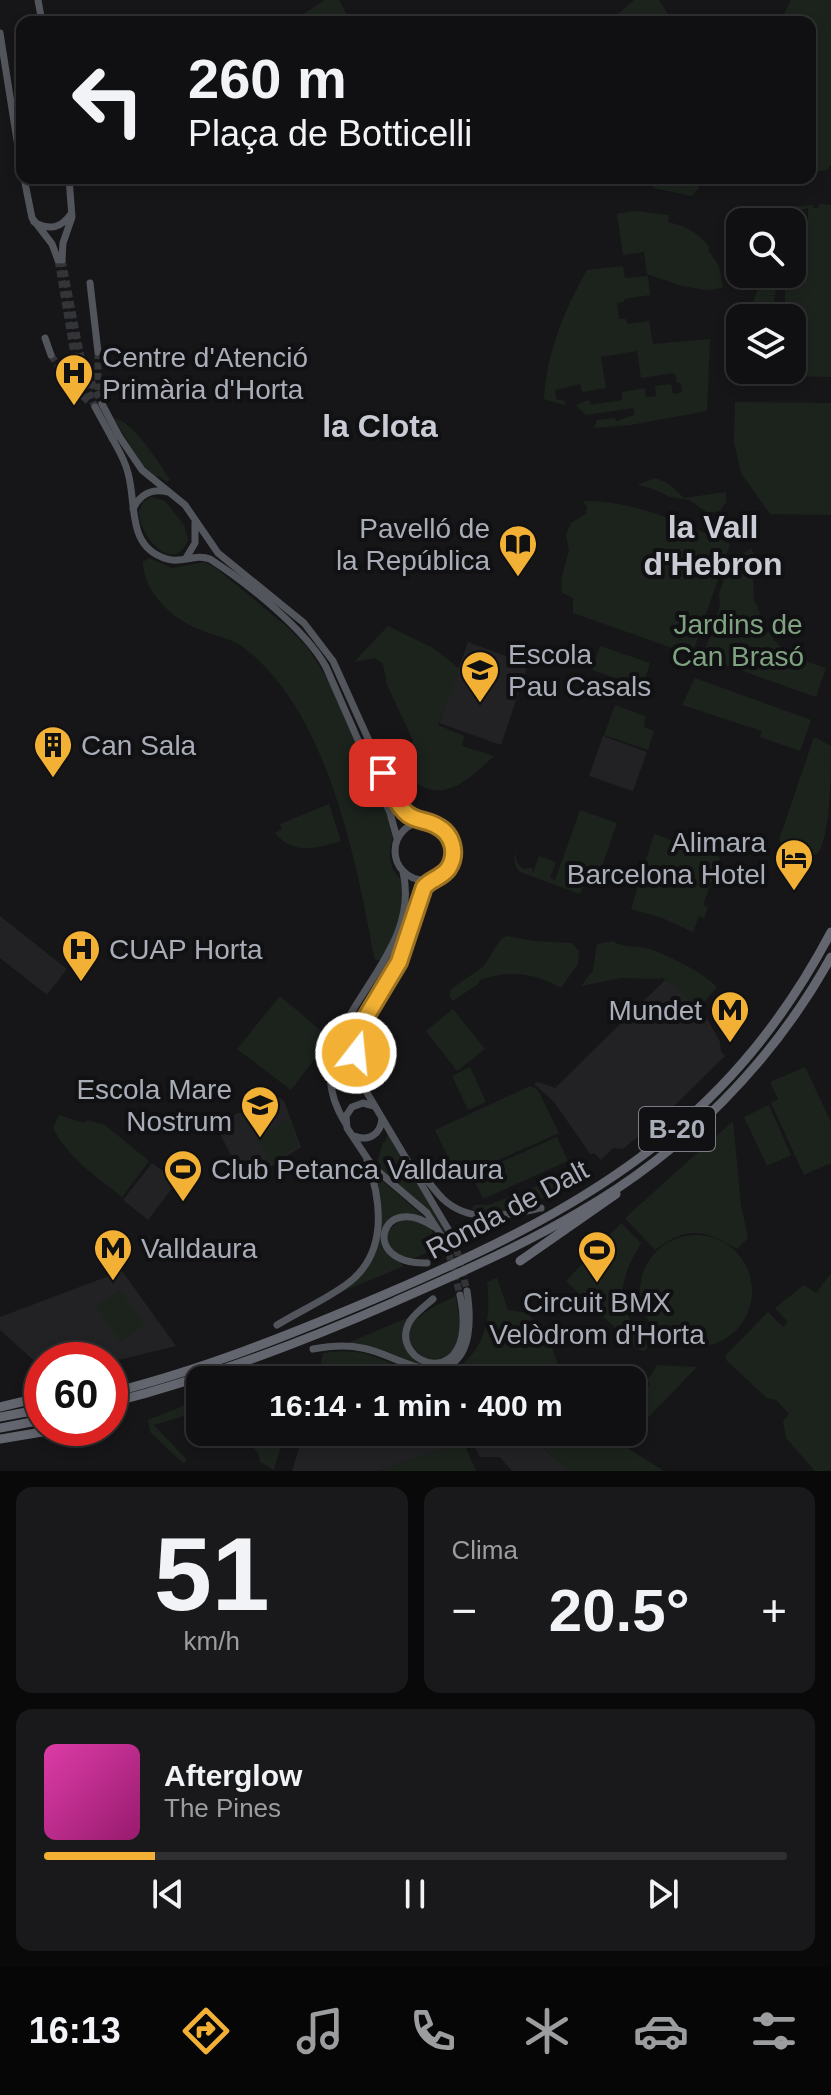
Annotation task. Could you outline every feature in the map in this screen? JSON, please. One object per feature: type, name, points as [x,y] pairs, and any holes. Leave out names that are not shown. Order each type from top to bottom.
[{"type":"highway","name":"Ronda de Dalt","points":[[128,1388],[216,1361],[442,1270],[530,1227],[608,1181],[671,1135],[725,1083],[798,991],[831,932]]},
{"type":"highway","name":"Ronda de Dalt","points":[[128,1397],[241,1362],[394,1302],[523,1242],[581,1211],[642,1170],[708,1116],[777,1041],[831,957]]},
{"type":"highway","points":[[520,1261],[605,1203],[642,1170]]},
{"type":"highway","points":[[0,1407],[24,1401]]},
{"type":"highway","points":[[0,1417],[24,1412]]},
{"type":"highway","points":[[0,1428],[24,1423]]},
{"type":"highway","points":[[0,1439],[24,1435]]},
{"type":"main road","points":[[0,33],[16,134]]},
{"type":"main road","points":[[25,184],[34,222],[52,244],[60,260],[73,212],[70,184]]},
{"type":"main road","points":[[34,222],[54,228],[65,222],[73,212]]},
{"type":"main road","points":[[90,283],[98,352]]},
{"type":"main road","points":[[45,338],[51,355]]},
{"type":"main road","points":[[98,405],[115,437],[128,472],[135,529],[149,548],[169,560],[201,556],[215,562],[295,627],[315,648],[332,679],[396,828],[393,854],[403,872],[406,896],[387,957],[341,1028],[332,1049],[331,1087],[338,1111],[367,1160],[376,1185],[380,1217],[370,1256],[363,1269],[345,1286],[277,1325]]},
{"type":"main road","points":[[115,437],[142,470],[185,505],[218,553],[292,613],[320,641],[333,661],[398,805],[410,817],[441,828],[454,849],[447,870],[424,887],[399,962],[368,1014],[356,1053],[363,1086],[410,1163],[450,1241],[417,1204],[367,1160]]},
{"type":"main road","points":[[133,511],[138,500],[149,492],[163,490],[172,493]]},
{"type":"main road","points":[[186,558],[195,543],[195,521]]},
{"type":"main road","points":[[397,838],[408,827],[423,822]]},
{"type":"main road","points":[[403,872],[416,880],[430,880]]},
{"type":"main road","points":[[346,1124],[348,1113],[354,1105],[363,1103],[376,1107]]},
{"type":"main road","points":[[354,1136],[365,1139],[374,1135],[380,1128],[382,1117]]},
{"type":"main road","points":[[410,1163],[444,1199],[467,1213],[495,1217],[541,1208]]},
{"type":"main road","points":[[427,1263],[405,1262],[392,1255],[386,1244],[387,1230],[398,1217],[410,1215],[440,1231]]},
{"type":"main road","points":[[313,1349],[352,1346],[418,1367],[434,1369],[447,1366],[459,1357],[469,1337],[464,1293],[462,1342],[452,1357],[436,1363],[422,1361],[408,1346],[406,1335],[413,1317],[433,1299]]},
{"type":"shaded area","name":"Escola Pau Casals","points":[[468,642],[528,664],[501,745],[439,723]]},
{"type":"shaded area","points":[[603,736],[647,752],[633,791],[589,776]]},
{"type":"shaded area","points":[[0,916],[67,969],[47,995],[0,958]]},
{"type":"shaded area","points":[[666,979],[688,997],[708,1020],[725,1056],[670,1110],[623,1149],[613,1148],[601,1160],[594,1153],[591,1155],[554,1102],[534,1084],[538,1082],[555,1088]]},
{"type":"shaded area","name":"Escola Mare Nostrum","points":[[278,1097],[284,1101],[301,1147],[245,1183],[218,1130],[237,1113],[252,1117]]},
{"type":"shaded area","points":[[152,1163],[179,1179],[148,1220],[123,1200]]},
{"type":"shaded area","points":[[122,1271],[176,1346],[128,1358],[128,1342],[24,1342],[24,1352],[0,1330],[0,1317]]},
{"type":"shaded area","points":[[300,1446],[449,1446],[379,1471],[292,1471]]},
{"type":"shaded area","points":[[474,1446],[542,1446],[572,1471],[512,1471],[500,1457],[480,1457]]},
{"type":"green space","points":[[325,0],[339,0],[347,16],[301,16]]},
{"type":"green space","points":[[634,0],[659,0],[669,16],[616,16]]},
{"type":"green space","points":[[791,0],[831,0],[831,164],[827,170],[816,172],[816,16],[783,16]]},
{"type":"green space","points":[[652,184],[699,184],[699,188],[692,196],[653,188]]},
{"type":"green space","points":[[819,204],[831,205],[831,377],[806,376],[806,304],[785,304],[785,288],[806,288],[808,223],[808,208],[786,207],[813,205],[813,208],[819,208]]},
{"type":"green space","points":[[634,211],[669,215],[668,222],[697,234],[710,248],[708,250],[719,266],[723,288],[706,290],[682,286],[647,274],[644,252],[623,255],[617,214]]},
{"type":"green space","points":[[623,266],[625,278],[648,276],[650,295],[617,303],[619,319],[626,319],[627,324],[649,321],[653,344],[710,339],[707,411],[594,428],[597,420],[615,418],[616,421],[634,415],[634,408],[586,415],[576,405],[589,400],[591,405],[622,400],[622,392],[645,388],[646,397],[656,396],[655,386],[671,384],[673,394],[682,392],[675,373],[641,378],[637,351],[601,357],[606,388],[582,392],[580,384],[555,390],[556,399],[565,401],[565,405],[544,399],[558,332],[587,270]]},
{"type":"green space","points":[[758,288],[776,288],[775,295],[767,295],[775,296],[774,304],[752,304]]},
{"type":"green space","points":[[735,402],[831,403],[831,515],[770,514],[741,473],[734,442]]},
{"type":"green space","points":[[114,418],[122,421],[145,443],[170,479],[167,482],[144,468]]},
{"type":"green space","points":[[655,478],[669,484],[684,498],[726,492],[726,502],[720,511],[708,513],[689,500],[637,485]]},
{"type":"green space","points":[[151,497],[165,501],[184,525],[188,540],[182,550],[174,554],[158,548],[144,530],[139,511],[143,502]]},
{"type":"green space","points":[[583,501],[640,509],[730,544],[692,655],[573,613],[573,598],[562,593],[561,580],[569,550],[566,535],[571,523],[586,514],[587,507]]},
{"type":"green space","name":"Jardins de Can Brasó","points":[[751,548],[757,560],[753,576],[754,603],[767,633],[794,656],[826,668],[816,697],[703,657],[720,606],[719,594],[725,576],[737,558]]},
{"type":"green space","points":[[149,558],[172,568],[205,562],[216,568],[308,648],[332,686],[394,832],[390,860],[404,886],[401,912],[382,960],[374,957],[350,844],[325,765],[289,696],[266,668],[242,646],[188,624],[169,611],[153,593],[144,573],[143,562]]},
{"type":"green space","points":[[388,626],[433,648],[460,669],[438,725],[464,736],[462,746],[494,756],[459,784],[439,790],[417,784],[415,789],[385,758],[376,736],[393,755],[401,756],[412,746],[413,740],[387,685],[383,664],[375,658],[354,662]]},
{"type":"green space","points":[[600,646],[650,663],[644,682],[638,686],[592,670]]},
{"type":"green space","points":[[695,678],[811,720],[800,751],[760,737],[762,731],[682,705]]},
{"type":"green space","points":[[615,705],[645,716],[644,727],[654,731],[648,750],[604,735]]},
{"type":"green space","points":[[814,737],[831,746],[830,788],[824,838],[815,855],[807,856],[784,849],[779,840]]},
{"type":"green space","points":[[329,804],[341,841],[306,848],[290,845],[275,833],[282,829],[280,824]]},
{"type":"green space","points":[[580,810],[617,823],[594,889],[584,885],[580,894],[520,872],[514,861],[517,849],[517,863],[524,869],[532,868],[533,873],[539,856],[556,862],[550,878],[555,880]]},
{"type":"green space","points":[[654,834],[720,857],[703,905],[708,907],[704,918],[699,916],[693,932],[631,909]]},
{"type":"green space","points":[[507,936],[572,943],[579,951],[578,964],[561,988],[531,976],[500,975],[480,980],[453,1001],[449,996],[451,989],[483,967],[501,939]]},
{"type":"green space","points":[[613,941],[668,956],[717,987],[699,1008],[662,977],[621,978],[581,986],[593,970],[597,944]]},
{"type":"green space","points":[[280,996],[325,1034],[326,1044],[291,1090],[237,1049]]},
{"type":"green space","points":[[453,1009],[485,1049],[457,1071],[426,1031]]},
{"type":"green space","points":[[470,1067],[486,1102],[468,1110],[452,1076]]},
{"type":"green space","points":[[805,1067],[831,1122],[831,1163],[804,1175],[771,1103],[778,1099],[770,1082]]},
{"type":"green space","points":[[530,1086],[538,1090],[559,1133],[458,1178],[435,1130]]},
{"type":"green space","points":[[769,1105],[791,1155],[767,1166],[744,1117]]},
{"type":"green space","points":[[59,1115],[83,1123],[88,1120],[105,1125],[149,1161],[122,1197],[84,1166],[59,1139],[53,1128]]},
{"type":"green space","points":[[289,1118],[298,1146],[272,1163],[257,1139]]},
{"type":"green space","points":[[733,1121],[741,1205],[748,1238],[737,1249],[705,1234],[686,1234],[655,1250],[625,1218]]},
{"type":"green space","points":[[388,1133],[451,1241],[431,1214],[376,1166]]},
{"type":"green space","points":[[557,1137],[568,1161],[483,1199],[472,1175]]},
{"type":"green space","points":[[565,1175],[577,1178],[527,1206],[500,1213],[472,1209],[474,1205],[489,1205]]},
{"type":"green space","points":[[380,1179],[428,1220],[410,1214],[393,1219],[384,1245],[390,1256],[404,1266],[341,1292],[366,1268],[381,1216],[377,1180]]},
{"type":"green space","points":[[407,1217],[429,1227],[443,1245],[413,1259],[401,1259],[390,1247],[387,1236],[393,1226]]},
{"type":"green space","name":"Circuit BMX Velòdrom d'Horta","points":[[621,1223],[641,1243],[625,1278],[623,1297],[628,1316],[644,1339],[647,1348],[644,1351],[636,1348],[566,1281]]},
{"type":"green space","points":[[696,1235],[717,1239],[736,1251],[748,1270],[752,1291],[748,1312],[736,1331],[717,1343],[696,1347],[675,1343],[656,1331],[644,1312],[640,1291],[644,1270],[656,1251],[675,1239]]},
{"type":"green space","points":[[831,1273],[831,1471],[815,1471],[786,1438],[783,1421],[789,1414],[776,1400],[767,1398],[725,1356],[768,1312],[783,1327],[788,1322],[775,1308],[804,1285],[816,1293]]},
{"type":"green space","points":[[497,1278],[508,1310],[528,1313],[549,1339],[558,1366],[459,1366],[473,1353],[482,1337],[487,1319],[487,1282]]},
{"type":"green space","points":[[120,1290],[144,1325],[121,1342],[96,1306]]},
{"type":"green space","points":[[462,1293],[467,1306],[468,1334],[461,1353],[450,1363],[434,1366],[416,1364],[345,1344],[412,1316],[406,1332],[407,1346],[414,1356],[424,1362],[437,1364],[449,1361],[459,1352],[465,1337]]},
{"type":"green space","points":[[456,1296],[461,1335],[452,1355],[431,1361],[416,1351],[409,1341],[408,1332],[421,1316]]},
{"type":"green space","points":[[344,1351],[366,1354],[400,1366],[320,1366],[323,1353]]},
{"type":"green space","points":[[657,1365],[697,1367],[646,1420],[646,1388],[650,1384],[647,1381]]},
{"type":"green space","points":[[186,1405],[186,1415],[154,1425],[187,1460],[183,1463],[150,1432],[148,1420]]},
{"type":"green space","points":[[252,1446],[281,1446],[274,1470],[260,1462]]},
{"type":"green space","points":[[449,1446],[465,1446],[476,1471],[379,1471]]},
{"type":"green space","points":[[542,1446],[624,1446],[664,1471],[572,1471]]},
{"type":"tunnel","points":[[58,260],[75,360],[95,407]]},
{"type":"tunnel","points":[[62,260],[82,362],[102,404]]},
{"type":"tunnel","points":[[98,352],[98,390]]},
{"type":"tunnel","points":[[51,355],[71,385],[90,403]]},
{"type":"tunnel","points":[[454,1239],[467,1291]]},
{"type":"tunnel","points":[[446,1243],[460,1295]]},
{"type":"place","name":"Centre d'Atenció Primària d'Horta","points":[[74,407]]},
{"type":"place","name":"Pavelló de la República","points":[[518,578]]},
{"type":"place","name":"Escola Pau Casals","points":[[480,704]]},
{"type":"place","name":"Can Sala","points":[[53,779]]},
{"type":"place","name":"Alimara Barcelona Hotel","points":[[794,892]]},
{"type":"place","name":"CUAP Horta","points":[[81,983]]},
{"type":"place","name":"Mundet","points":[[730,1044]]},
{"type":"place","name":"Escola Mare Nostrum","points":[[260,1139]]},
{"type":"place","name":"Club Petanca Valldaura","points":[[183,1203]]},
{"type":"place","name":"Valldaura","points":[[113,1282]]},
{"type":"place","name":"Circuit BMX Velòdrom d'Horta","points":[[597,1284]]},
{"type":"district","name":"la Clota","points":[[380,426]]},
{"type":"district","name":"la Vall d'Hebron","points":[[713,546]]},
{"type":"route","points":[[356,1053],[363,1022],[399,962],[424,887],[447,870],[453,854],[449,837],[441,828],[410,817],[398,805],[383,773]]}]
